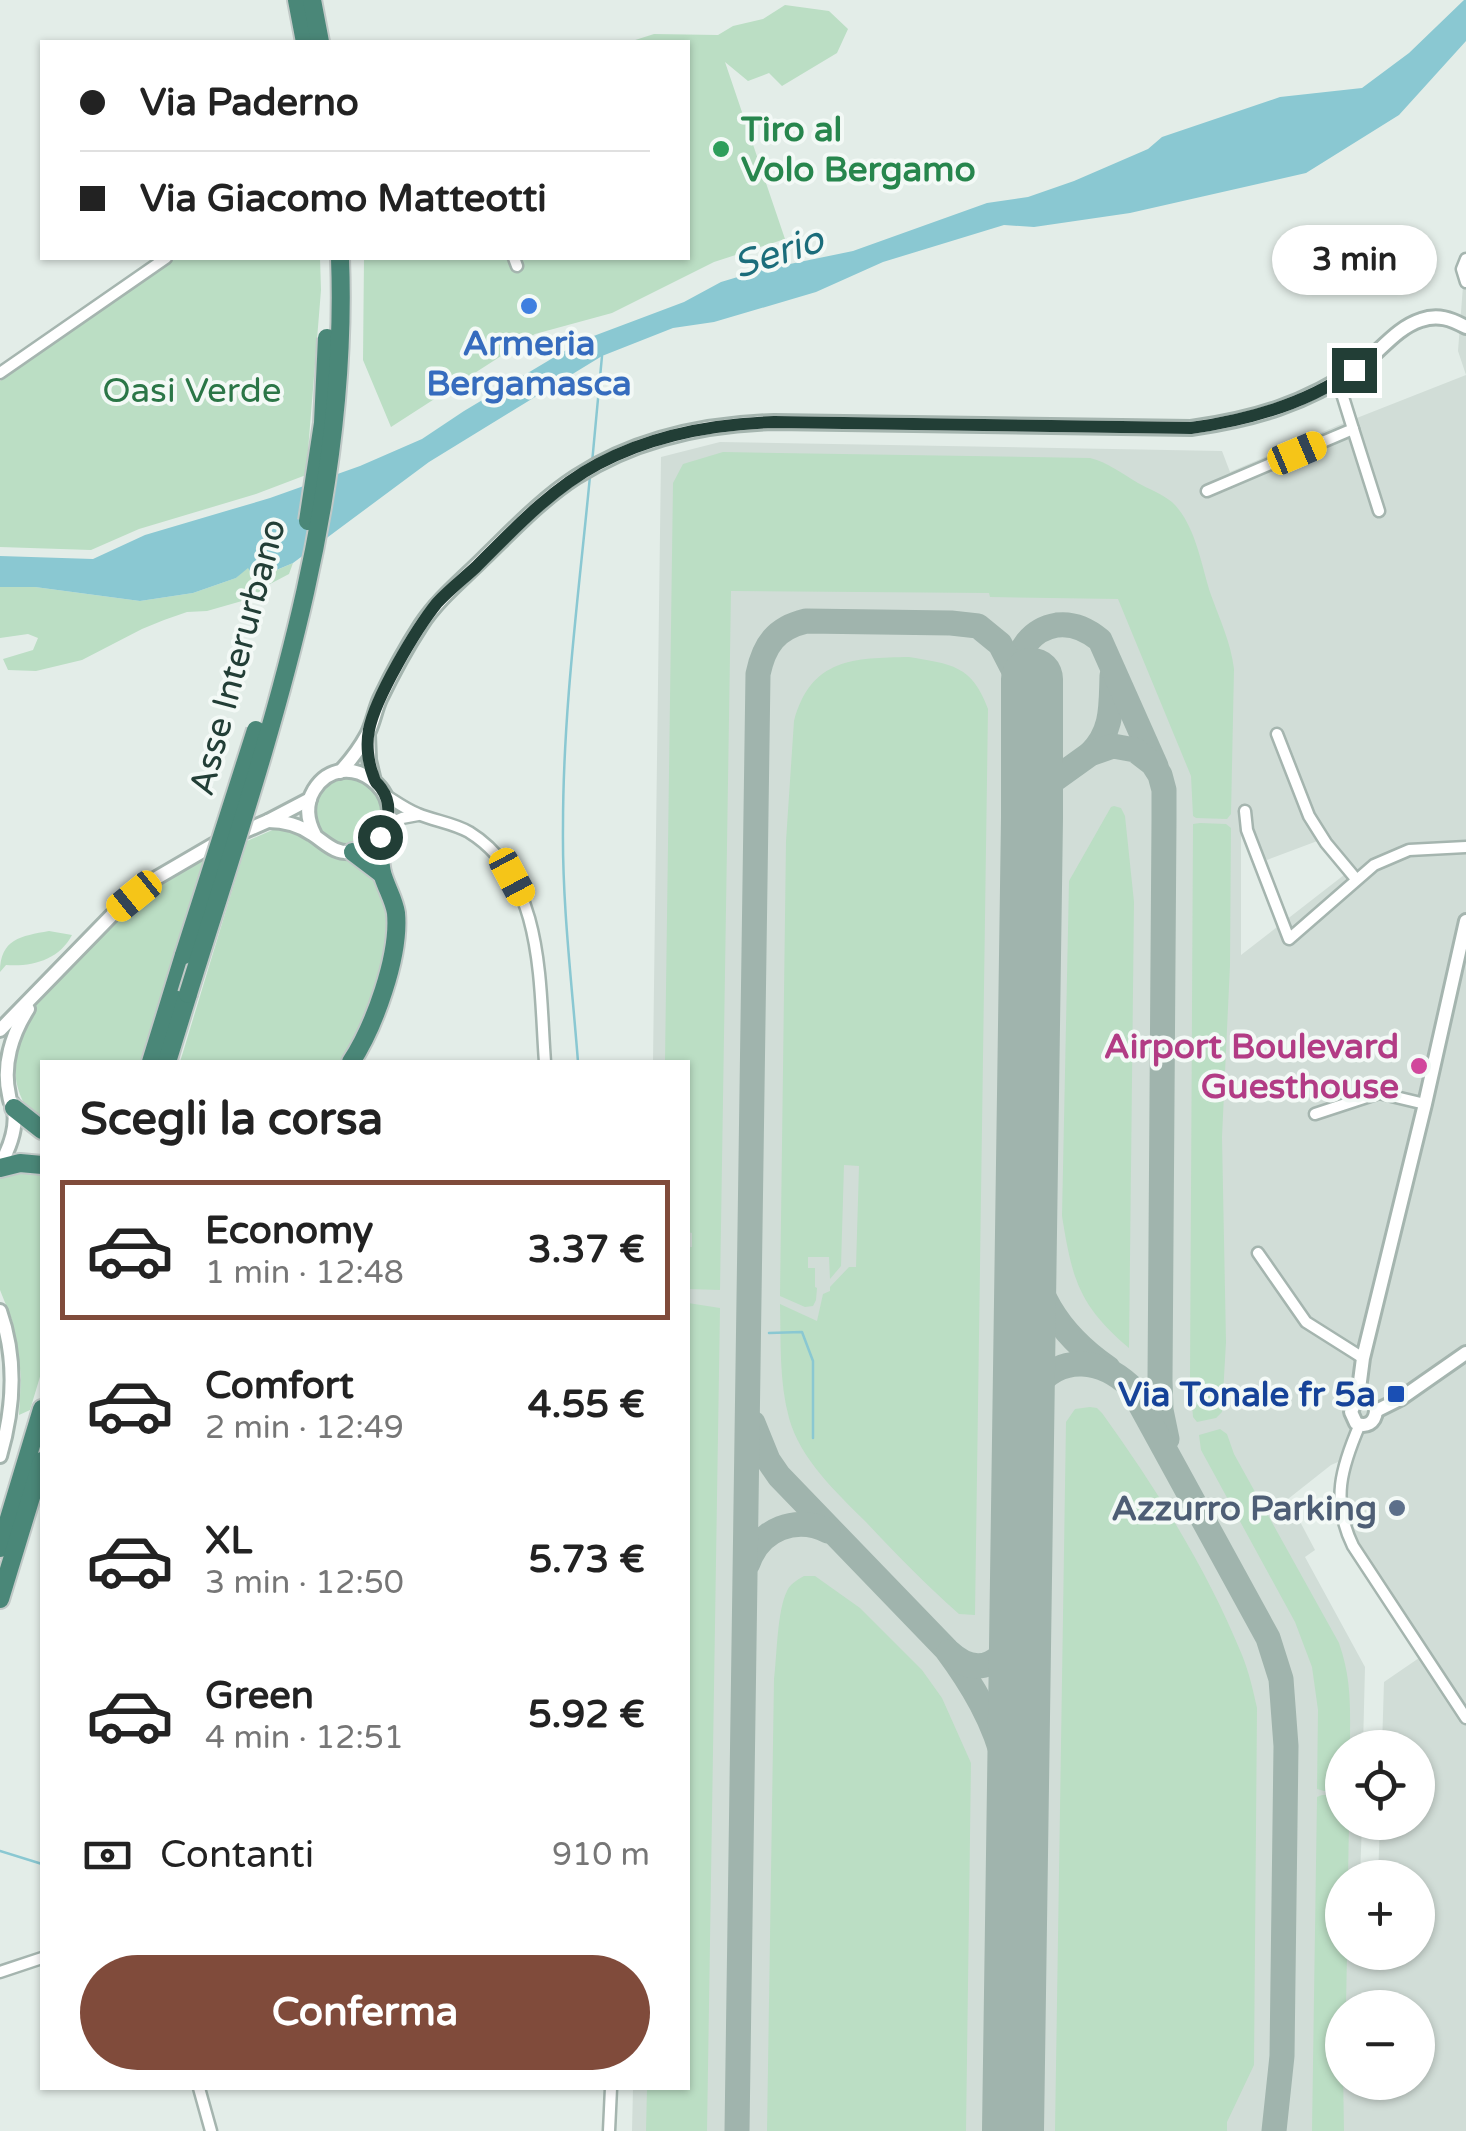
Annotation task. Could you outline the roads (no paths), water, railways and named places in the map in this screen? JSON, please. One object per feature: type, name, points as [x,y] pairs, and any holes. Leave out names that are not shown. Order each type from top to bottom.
[{"type":"highway","points":[[297,0],[305,40]]},
{"type":"highway","points":[[312,0],[320,40]]},
{"type":"highway","name":"Asse Interurbano","points":[[155,1060],[184,955],[267,700],[300,566],[323,423],[329,260]]},
{"type":"highway","name":"Asse Interurbano","points":[[155,1060],[188,994],[298,628],[332,452],[338,382],[340,260]]},
{"type":"highway","points":[[352,1060],[378,1007],[394,946],[396,913],[382,874],[383,831]]},
{"type":"highway","points":[[353,852],[382,874]]},
{"type":"highway","points":[[8,1098],[40,1128]]},
{"type":"highway","points":[[0,1166],[40,1165]]},
{"type":"highway","points":[[0,1548],[40,1416]]},
{"type":"highway","points":[[0,1599],[40,1468]]},
{"type":"street","points":[[1466,259],[1462,270],[1466,282]]},
{"type":"street","points":[[0,373],[163,260]]},
{"type":"street","points":[[545,1060],[533,934],[522,895],[500,859],[484,843],[450,823],[419,815],[385,795],[374,780],[368,732],[388,684],[438,602],[575,478],[653,441],[734,424],[1180,428],[1235,422],[1274,412],[1338,381],[1417,321],[1438,317],[1466,327]]},
{"type":"street","points":[[1338,381],[1378,511]]},
{"type":"street","points":[[1207,491],[1353,430]]},
{"type":"street","points":[[340,772],[368,732]]},
{"type":"street","points":[[1277,734],[1309,816],[1356,879]]},
{"type":"street","points":[[314,834],[308,820],[310,798],[321,781],[340,772],[354,772],[374,780]]},
{"type":"street","points":[[383,831],[389,813],[385,795]]},
{"type":"street","points":[[0,1030],[116,911],[153,880],[212,845],[310,798]]},
{"type":"street","points":[[1245,811],[1247,830],[1289,939],[1374,865],[1408,850],[1466,847]]},
{"type":"street","points":[[268,821],[290,824],[314,834],[332,850],[353,852],[370,846],[402,818],[419,815]]},
{"type":"street","points":[[1360,1400],[1363,1358],[1461,966],[1466,921]]},
{"type":"street","points":[[0,1166],[14,1129],[8,1098],[10,1049],[21,1019],[37,994]]},
{"type":"street","points":[[1315,1114],[1379,1093],[1425,1104]]},
{"type":"street","points":[[1258,1253],[1306,1322],[1363,1358]]},
{"type":"street","points":[[0,1311],[10,1348],[14,1386],[0,1456]]},
{"type":"street","points":[[1376,1412],[1466,1353]]},
{"type":"street","points":[[1360,1400],[1371,1402],[1376,1412],[1373,1421],[1366,1425],[1353,1420],[1351,1412],[1360,1400]]},
{"type":"street","points":[[1360,1424],[1346,1453],[1341,1515],[1353,1546],[1466,1718]]},
{"type":"street","points":[[0,1972],[40,1959]]},
{"type":"street","points":[[200,2090],[210,2131]]},
{"type":"street","points":[[609,2131],[611,2090]]},
{"type":"water","points":[[1464,0],[1466,41],[1399,115],[1306,173],[1130,213],[1034,227],[1004,225],[883,262],[816,292],[714,322],[673,328],[602,356],[429,462],[293,563],[255,579],[248,568],[236,578],[193,593],[140,601],[35,587],[0,587],[0,556],[93,559],[145,535],[360,466],[422,439],[583,340],[684,302],[721,282],[853,251],[987,203],[1028,197],[1148,149],[1162,137],[1280,97],[1362,88],[1409,53]]},
{"type":"waterway","points":[[592,463],[602,356]]},
{"type":"waterway","points":[[578,1060],[563,826],[572,651],[590,476]]},
{"type":"waterway","points":[[769,1333],[802,1332],[813,1361],[813,1438]]},
{"type":"waterway","points":[[0,1851],[40,1863]]},
{"type":"place","name":"Tiro al Volo Bergamo","points":[[721,149]]},
{"type":"place","name":"Armeria Bergamasca","points":[[529,306]]},
{"type":"place","name":"Airport Boulevard Guesthouse","points":[[1419,1066]]},
{"type":"place","name":"Via Tonale fr 5a","points":[[1396,1394]]},
{"type":"place","name":"Azzurro Parking","points":[[1397,1508]]},
{"type":"water label","name":"Serio","points":[[778,252]]},
{"type":"park label","name":"Oasi Verde","points":[[192,390]]}]
